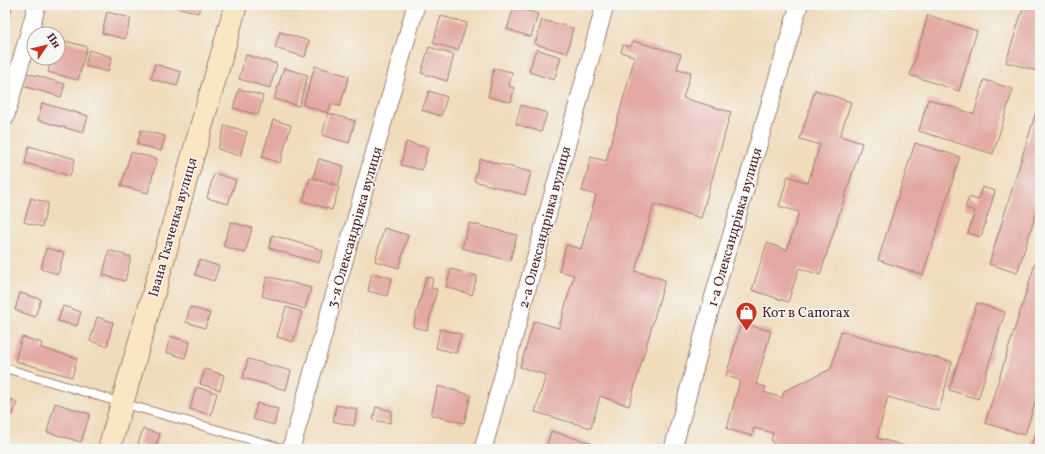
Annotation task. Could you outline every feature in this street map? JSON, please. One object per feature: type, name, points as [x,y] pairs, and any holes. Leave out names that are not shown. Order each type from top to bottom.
[{"type":"main road","name":"Івана Ткаченка вулиця","points":[[109,449],[236,5]]},
{"type":"street","points":[[5,118],[37,5]]},
{"type":"street","name":"3-я Олександрівка вулиця","points":[[291,449],[416,5]]},
{"type":"street","name":"2-а Олександрівка вулиця","points":[[482,449],[606,5]]},
{"type":"street","name":"1-а Олександрівка вулиця","points":[[673,449],[714,295],[799,5]]},
{"type":"lane","points":[[5,368],[285,449]]},
{"type":"building","points":[[5,5],[13,5],[8,21],[5,20]]},
{"type":"building","points":[[174,5],[201,5],[198,13]]},
{"type":"building","points":[[1024,5],[1040,5],[1040,62],[1037,71],[1006,62]]},
{"type":"building","points":[[514,7],[538,14],[531,37],[507,29]]},
{"type":"building","points":[[107,12],[131,18],[125,39],[102,33]]},
{"type":"building","points":[[928,15],[977,31],[959,91],[910,75]]},
{"type":"building","points":[[441,16],[467,23],[458,50],[433,43]]},
{"type":"building","points":[[542,20],[573,28],[567,53],[535,44]]},
{"type":"building","points":[[280,32],[309,41],[305,57],[275,48]]},
{"type":"building","points":[[66,41],[87,47],[78,80],[48,72],[50,66],[66,66]]},
{"type":"building","points":[[633,41],[681,54],[677,69],[691,72],[683,98],[731,112],[701,218],[654,204],[635,271],[665,280],[629,406],[600,396],[591,428],[535,412],[546,375],[520,367],[534,321],[559,328],[574,275],[559,271],[566,245],[581,249],[596,195],[582,191],[591,157],[606,161],[635,57],[621,52],[623,45],[631,47]]},
{"type":"building","points":[[429,47],[454,55],[447,81],[421,73]]},
{"type":"building","points":[[536,49],[561,57],[554,80],[529,72]]},
{"type":"building","points":[[89,50],[112,57],[108,72],[85,66]]},
{"type":"building","points":[[246,55],[277,64],[270,88],[239,79]]},
{"type":"building","points":[[155,64],[181,72],[177,86],[151,79]]},
{"type":"building","points":[[315,66],[349,76],[340,106],[331,104],[328,113],[303,105]]},
{"type":"building","points":[[284,68],[308,75],[299,106],[274,99]]},
{"type":"building","points":[[494,68],[512,72],[509,86],[514,88],[511,102],[488,97]]},
{"type":"building","points":[[27,73],[65,84],[61,97],[23,86]]},
{"type":"building","points":[[984,80],[1013,89],[993,154],[919,131],[928,99],[974,114]]},
{"type":"building","points":[[239,89],[263,96],[258,115],[233,108]]},
{"type":"building","points":[[815,90],[851,102],[840,136],[862,143],[820,275],[799,268],[788,302],[752,290],[767,243],[787,250],[799,212],[779,206],[788,176],[808,183],[820,145],[800,139]]},
{"type":"building","points":[[429,91],[447,97],[441,116],[422,110]]},
{"type":"building","points":[[42,103],[88,116],[83,133],[38,120]]},
{"type":"building","points":[[521,105],[547,113],[541,132],[516,124]]},
{"type":"building","points":[[1036,112],[1040,113],[1040,201],[1017,273],[989,264]]},
{"type":"building","points":[[328,113],[355,121],[349,143],[322,135]]},
{"type":"building","points":[[273,120],[291,125],[280,163],[262,157]]},
{"type":"building","points":[[225,125],[247,132],[240,156],[218,149]]},
{"type":"building","points":[[141,130],[165,136],[161,151],[137,144]]},
{"type":"building","points":[[406,142],[428,148],[422,170],[401,165]]},
{"type":"building","points":[[915,143],[960,157],[923,275],[878,260]]},
{"type":"building","points":[[29,146],[75,159],[70,176],[25,163]]},
{"type":"building","points":[[131,152],[157,159],[148,193],[121,186]]},
{"type":"building","points":[[319,159],[344,166],[338,185],[313,177]]},
{"type":"building","points":[[480,159],[531,172],[525,195],[474,181]]},
{"type":"building","points":[[214,173],[236,180],[228,204],[207,198]]},
{"type":"building","points":[[310,178],[339,187],[332,210],[303,201]]},
{"type":"building","points":[[982,187],[995,191],[981,237],[968,233],[975,211],[965,208],[969,197],[978,200]]},
{"type":"building","points":[[31,198],[48,203],[42,227],[24,222]]},
{"type":"building","points":[[231,222],[252,228],[245,253],[223,246]]},
{"type":"building","points":[[469,223],[517,235],[510,261],[462,248]]},
{"type":"building","points":[[384,228],[408,235],[399,268],[375,261]]},
{"type":"building","points":[[272,235],[323,250],[319,263],[269,248]]},
{"type":"building","points":[[46,248],[64,253],[58,274],[41,269]]},
{"type":"building","points":[[1040,248],[1040,386],[1025,435],[985,423]]},
{"type":"building","points":[[109,250],[131,257],[125,281],[103,275]]},
{"type":"building","points":[[199,260],[219,266],[214,281],[195,275]]},
{"type":"building","points":[[451,269],[477,276],[472,295],[446,287]]},
{"type":"building","points":[[372,273],[392,278],[387,296],[368,291]]},
{"type":"building","points":[[267,276],[311,288],[305,309],[262,296]]},
{"type":"building","points":[[426,277],[433,278],[431,288],[437,289],[427,330],[413,327]]},
{"type":"building","points":[[20,293],[41,299],[35,317],[15,310]]},
{"type":"building","points":[[977,303],[1005,312],[978,399],[949,390]]},
{"type":"building","points":[[63,306],[81,312],[77,326],[58,321]]},
{"type":"building","points":[[190,307],[210,313],[205,328],[186,322]]},
{"type":"building","points":[[286,307],[302,312],[293,342],[277,337]]},
{"type":"building","points":[[97,317],[113,322],[107,346],[90,341]]},
{"type":"building","points":[[741,323],[771,331],[756,384],[766,387],[764,392],[782,398],[784,391],[831,369],[841,331],[952,362],[939,411],[888,397],[877,438],[916,449],[776,449],[771,440],[773,433],[754,428],[752,436],[727,429],[740,380],[726,376]]},
{"type":"building","points":[[440,329],[461,334],[456,353],[436,348]]},
{"type":"building","points":[[170,336],[190,342],[185,358],[166,352]]},
{"type":"building","points":[[22,337],[42,343],[41,348],[77,358],[72,377],[15,361]]},
{"type":"building","points":[[248,359],[291,371],[286,390],[243,378]]},
{"type":"building","points":[[205,369],[224,375],[220,390],[200,384]]},
{"type":"building","points":[[438,386],[471,395],[464,423],[431,415]]},
{"type":"building","points":[[196,387],[217,393],[211,415],[190,409]]},
{"type":"building","points":[[5,398],[17,402],[13,415],[5,412]]},
{"type":"building","points":[[55,403],[90,414],[81,442],[47,432]]},
{"type":"building","points":[[257,403],[278,409],[274,425],[253,419]]},
{"type":"building","points":[[336,405],[357,409],[354,426],[333,421]]},
{"type":"building","points":[[376,407],[392,411],[390,423],[373,420]]},
{"type":"building","points":[[1040,421],[1040,449],[1030,449]]},
{"type":"building","points":[[143,429],[160,434],[155,449],[138,444]]},
{"type":"building","points":[[551,431],[591,443],[590,449],[546,448]]},
{"type":"place","name":"Кот в Сапогах","points":[[747,332]]}]
